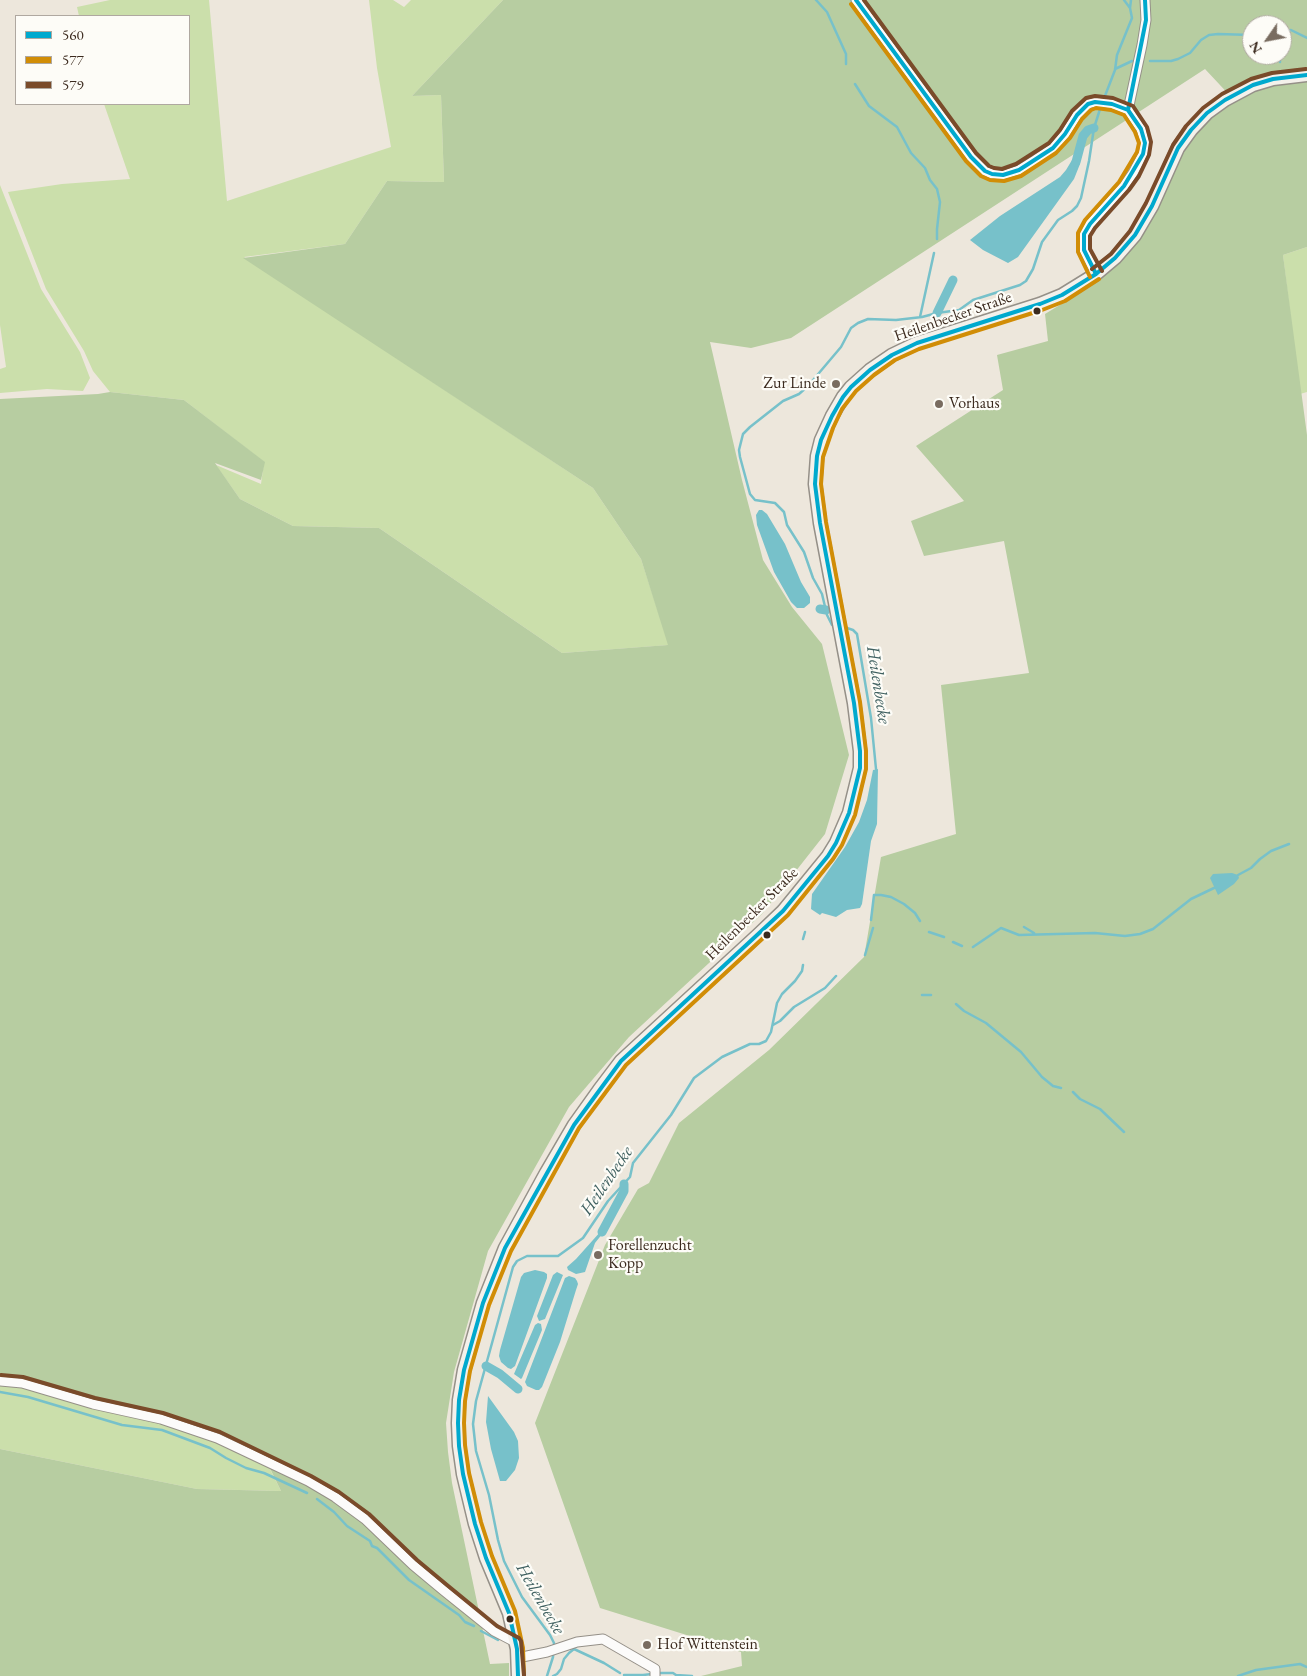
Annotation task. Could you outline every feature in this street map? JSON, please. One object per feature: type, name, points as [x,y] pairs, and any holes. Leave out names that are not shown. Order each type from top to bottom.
[{"type":"main road","name":"Heilenbecker Straße","points":[[518,1676],[518,1658],[509,1614],[486,1558],[475,1524],[463,1474],[459,1446],[458,1423],[461,1390],[471,1342],[483,1303],[505,1248],[574,1125],[603,1084],[632,1050],[783,911],[806,884],[836,843],[849,813],[860,768],[858,727],[820,523],[815,474],[822,440],[832,416],[843,397],[870,370],[904,349],[1040,304],[1062,295],[1096,274],[1115,258],[1135,236],[1152,206],[1178,148],[1207,113],[1225,100],[1253,85],[1273,79],[1307,75]]},
{"type":"street","points":[[856,0],[971,157],[985,171],[992,174],[1003,175],[1019,170],[1053,148],[1088,104],[1095,102],[1112,104],[1128,110],[1141,129],[1145,143],[1143,154],[1128,180],[1090,224],[1084,234],[1084,250],[1096,274]]},
{"type":"street","points":[[1128,110],[1146,20],[1145,0]]},
{"type":"street","points":[[0,1381],[22,1383],[93,1404],[161,1419],[217,1438],[308,1482],[335,1497],[365,1519],[413,1565],[436,1584],[494,1631],[515,1642]]},
{"type":"street","points":[[518,1658],[547,1652],[578,1642],[603,1639],[655,1669],[655,1676]]},
{"type":"green space","points":[[110,0],[209,0],[227,201],[391,147],[377,68],[369,0],[393,0],[404,7],[411,0],[503,0],[412,96],[441,95],[444,182],[387,181],[345,244],[244,257],[593,488],[641,559],[669,645],[562,653],[379,528],[293,526],[240,499],[216,465],[261,484],[264,462],[184,400],[110,392],[93,371],[84,351],[46,289],[8,192],[62,184],[130,179],[104,105],[190,105],[190,15],[79,15],[77,7]]},
{"type":"green space","points":[[503,0],[1307,0],[1307,247],[1283,255],[1307,435],[1307,1676],[701,1676],[742,1666],[741,1652],[600,1608],[535,1423],[605,1245],[638,1189],[649,1183],[679,1123],[769,1050],[864,957],[881,857],[956,834],[941,685],[1029,673],[1004,541],[924,556],[911,521],[964,501],[916,446],[1003,390],[997,355],[1048,341],[1045,314],[1094,284],[1133,246],[1184,147],[1210,117],[1234,100],[1205,69],[791,338],[751,348],[710,342],[742,480],[763,560],[792,607],[822,644],[849,755],[825,834],[762,914],[629,1037],[569,1107],[488,1251],[454,1372],[446,1423],[452,1483],[490,1664],[509,1663],[509,1676],[0,1676],[0,1449],[197,1489],[281,1491],[261,1450],[207,1429],[0,1374],[0,399],[110,392],[184,400],[265,462],[261,480],[215,463],[240,499],[293,526],[379,528],[562,653],[668,645],[641,559],[593,488],[243,258],[345,244],[387,181],[444,182],[441,95],[412,96]]},
{"type":"green space","points":[[0,185],[41,289],[80,352],[90,378],[83,391],[47,389],[0,393],[0,369],[6,367],[0,325]]},
{"type":"green space","points":[[1307,247],[1307,392],[1300,394],[1283,255]]},
{"type":"green space","points":[[0,1374],[207,1429],[261,1451],[281,1491],[197,1489],[0,1449]]},
{"type":"water","points":[[1072,160],[1080,164],[1074,179],[1018,257],[1008,263],[983,250],[970,240],[1000,216],[1060,177]]},
{"type":"water","points":[[759,510],[767,514],[785,544],[801,582],[810,597],[810,603],[804,608],[797,608],[791,602],[774,572],[757,525],[756,515]]},
{"type":"water","points":[[878,769],[877,824],[871,841],[862,904],[860,908],[847,910],[836,917],[822,913],[820,915],[811,909],[812,894],[845,847],[859,822],[867,800],[873,770]]},
{"type":"water","points":[[1232,873],[1238,875],[1239,878],[1234,884],[1218,895],[1210,878],[1213,874]]},
{"type":"water","points":[[601,1231],[603,1233],[595,1243],[585,1272],[576,1274],[568,1270],[567,1267]]},
{"type":"water","points":[[535,1270],[547,1274],[547,1278],[515,1366],[511,1369],[501,1362],[500,1350],[521,1277],[524,1273]]},
{"type":"water","points":[[557,1272],[563,1275],[545,1319],[539,1321],[537,1316],[553,1275]]},
{"type":"water","points":[[569,1276],[575,1278],[578,1284],[560,1342],[542,1387],[536,1390],[527,1386],[525,1382],[565,1278]]},
{"type":"water","points":[[541,1324],[542,1330],[521,1379],[514,1374],[535,1325]]},
{"type":"water","points":[[488,1396],[514,1432],[518,1441],[519,1458],[515,1470],[506,1481],[500,1481],[491,1449],[486,1422]]},
{"type":"waterway","points":[[816,0],[827,12],[846,54],[846,64]]},
{"type":"waterway","name":"Heilenbecke","points":[[1103,101],[1115,70],[1117,55],[1132,18],[1130,8],[1124,0]]},
{"type":"waterway","name":"Heilenbecke","points":[[1130,8],[1131,0]]},
{"type":"waterway","points":[[1292,30],[1307,38]]},
{"type":"waterway","points":[[1150,61],[1178,59],[1190,53],[1201,40],[1209,35],[1242,35]]},
{"type":"waterway","points":[[1115,69],[1132,61]]},
{"type":"waterway","points":[[855,84],[869,106],[897,127],[911,153],[925,168],[930,180],[937,189],[940,202],[937,239]]},
{"type":"waterway","name":"Heilenbecke","points":[[834,626],[827,615],[822,594],[813,578],[804,552],[787,525],[784,512],[775,503],[755,500],[750,494],[739,450],[743,434],[783,401],[799,394],[808,386],[841,347],[851,328],[858,323],[868,319],[896,320],[959,310],[973,300],[1020,285],[1026,281],[1033,269],[1042,242],[1058,220],[1072,211],[1081,198],[1094,128],[1101,106]]},
{"type":"waterway","points":[[1076,162],[1083,136],[1088,130],[1094,128]]},
{"type":"waterway","points":[[920,317],[934,253]]},
{"type":"waterway","points":[[937,313],[953,280]]},
{"type":"waterway","name":"Heilenbecke","points":[[820,609],[826,610]]},
{"type":"waterway","name":"Heilenbecke","points":[[844,627],[853,630],[857,634],[871,718],[876,769]]},
{"type":"waterway","points":[[1238,875],[1251,868],[1271,851],[1289,844]]},
{"type":"waterway","points":[[973,947],[1001,928],[1019,935],[1095,933],[1125,936],[1140,934],[1153,929],[1191,899],[1214,888]]},
{"type":"waterway","points":[[871,920],[874,895],[881,895],[891,897],[904,904],[915,913],[920,921]]},
{"type":"waterway","points":[[1024,927],[1034,933]]},
{"type":"waterway","points":[[865,955],[873,928]]},
{"type":"waterway","name":"Heilenbecke","points":[[803,939],[805,932]]},
{"type":"waterway","points":[[929,932],[944,937]]},
{"type":"waterway","points":[[953,942],[962,946]]},
{"type":"waterway","name":"Heilenbecke","points":[[547,1676],[553,1657],[554,1643],[522,1597],[504,1561],[489,1495],[476,1451],[473,1424],[476,1401],[513,1267],[517,1261],[527,1256],[558,1256],[583,1238],[608,1201],[630,1177],[633,1163],[671,1115],[694,1078],[722,1057],[750,1044],[759,1044],[766,1041],[771,1032],[777,1003],[782,994],[802,971],[803,965]]},
{"type":"waterway","points":[[773,1025],[780,1021],[794,1007],[825,988],[836,976]]},
{"type":"waterway","points":[[922,995],[931,995]]},
{"type":"waterway","points":[[956,1004],[964,1011],[986,1023],[1021,1052],[1042,1077],[1053,1086],[1061,1088]]},
{"type":"waterway","points":[[1073,1092],[1080,1099],[1100,1109],[1124,1132]]},
{"type":"waterway","points":[[602,1232],[624,1191],[624,1184]]},
{"type":"waterway","points":[[486,1366],[500,1374],[518,1389]]},
{"type":"waterway","points":[[0,1392],[28,1397],[122,1425],[162,1430],[210,1448],[246,1468],[264,1473],[307,1493]]},
{"type":"waterway","points":[[317,1499],[334,1512],[347,1526],[370,1541],[372,1546],[377,1548],[409,1580],[459,1615],[465,1622],[474,1626]]},
{"type":"waterway","points":[[481,1631],[498,1640]]},
{"type":"waterway","points":[[553,1676],[561,1669],[564,1659],[574,1649],[620,1673]]},
{"type":"waterway","points":[[1238,1676],[1256,1670],[1300,1664],[1307,1667]]},
{"type":"waterway","points":[[658,1673],[692,1676]]},
{"type":"waterway","points":[[624,1675],[652,1674]]},
{"type":"transit line","name":"560","points":[[856,0],[971,157],[985,171],[992,174],[1003,175],[1019,170],[1053,148],[1077,115],[1088,104],[1095,102],[1112,104],[1128,110],[1141,129],[1145,143],[1143,154],[1124,186],[1090,224],[1084,234],[1084,250],[1096,274]]},
{"type":"transit line","name":"579","points":[[864,0],[976,153],[989,166],[994,168],[1002,169],[1016,164],[1049,143],[1072,111],[1086,98],[1095,96],[1113,98],[1133,106],[1147,127],[1151,142],[1149,155],[1139,176],[1129,190],[1090,236],[1090,249],[1102,271]]},
{"type":"transit line","name":"560","points":[[1128,110],[1146,20],[1145,0]]},
{"type":"transit line","name":"577","points":[[851,4],[966,161],[981,176],[990,180],[1004,181],[1021,176],[1056,153],[1091,110],[1096,108],[1111,110],[1124,115],[1135,132],[1139,143],[1137,152],[1119,182],[1085,220],[1078,233],[1078,252],[1090,277]]},
{"type":"transit line","name":"579","points":[[1092,269],[1111,254],[1130,231],[1146,203],[1173,145],[1186,126],[1203,108],[1222,94],[1251,79],[1272,73],[1306,69]]},
{"type":"transit line","name":"560","points":[[518,1676],[517,1649],[509,1613],[486,1558],[475,1524],[463,1474],[458,1423],[459,1400],[464,1370],[483,1303],[505,1248],[574,1125],[621,1061],[783,911],[828,856],[849,813],[860,768],[860,751],[854,703],[820,523],[815,484],[817,456],[821,440],[832,416],[851,387],[870,370],[892,355],[917,343],[1040,304],[1062,295],[1096,274],[1115,258],[1135,235],[1152,206],[1178,148],[1207,113],[1225,100],[1253,85],[1273,79],[1307,75]]},
{"type":"transit line","name":"577","points":[[524,1676],[523,1648],[515,1611],[492,1556],[481,1522],[469,1473],[464,1423],[465,1401],[470,1371],[489,1305],[511,1251],[579,1128],[626,1065],[788,915],[833,859],[842,845],[855,815],[866,769],[866,751],[860,702],[826,522],[821,484],[823,457],[833,428],[842,409],[856,391],[895,360],[919,349],[1065,301],[1099,279]]},
{"type":"transit line","name":"579","points":[[1,1375],[23,1377],[95,1398],[163,1413],[220,1432],[311,1476],[339,1492],[369,1514],[417,1560],[497,1626],[519,1638],[521,1641],[524,1675]]},
{"type":"place","name":"Zur Linde","points":[[836,384]]},
{"type":"place","name":"Vorhaus","points":[[939,404]]},
{"type":"place","name":"Forellenzucht Kopp","points":[[598,1255]]},
{"type":"place","name":"Hof Wittenstein","points":[[647,1645]]}]
